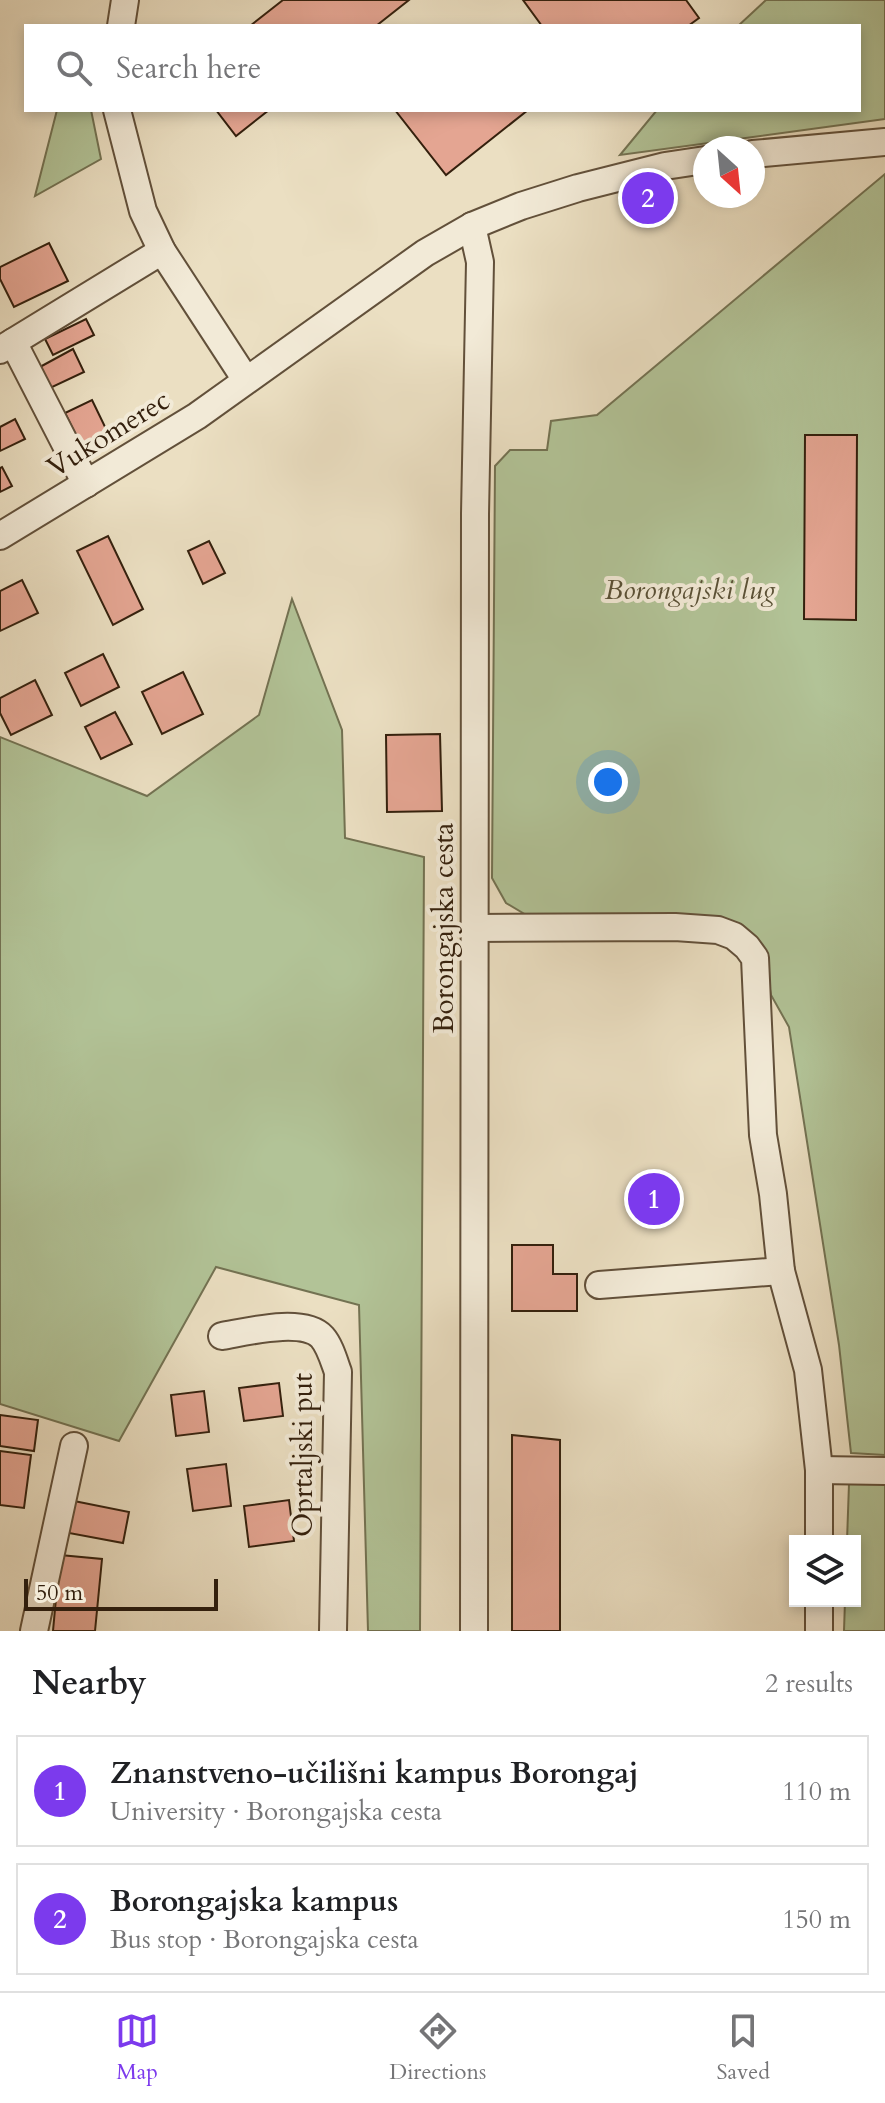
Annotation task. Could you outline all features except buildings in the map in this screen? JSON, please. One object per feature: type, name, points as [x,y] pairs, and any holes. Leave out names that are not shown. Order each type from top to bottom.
[{"type":"street","points":[[121,24],[125,0]]},
{"type":"street","points":[[118,112],[143,211],[162,251],[246,380],[425,253],[472,226],[578,188],[693,162]]},
{"type":"street","points":[[765,153],[885,142]]},
{"type":"street","name":"Borongajska cesta","points":[[472,226],[480,262],[475,514],[474,1631]]},
{"type":"street","points":[[86,484],[7,346],[162,251]]},
{"type":"street","name":"Vukomerec","points":[[0,536],[197,416],[246,380]]},
{"type":"street","points":[[475,928],[675,927],[718,930],[734,936],[755,958],[763,1135],[781,1271],[808,1370],[819,1470],[819,1535]]},
{"type":"street","points":[[599,1285],[781,1271]]},
{"type":"street","name":"Oprtaljski put","points":[[222,1336],[272,1328],[303,1328],[321,1336],[338,1372],[333,1631]]},
{"type":"street","points":[[34,1631],[74,1446]]},
{"type":"street","points":[[819,1470],[885,1471]]},
{"type":"street","points":[[819,1607],[819,1631]]},
{"type":"green space","points":[[766,0],[885,0],[885,119],[760,136],[693,136],[693,145],[620,155],[655,112],[861,112],[861,24],[740,24]]},
{"type":"green space","points":[[56,112],[91,112],[101,159],[35,196]]},
{"type":"green space","name":"Borongajski lug","points":[[885,174],[885,1455],[851,1453],[839,1345],[789,1027],[771,995],[763,952],[728,921],[713,916],[533,919],[506,903],[492,878],[495,466],[510,450],[547,450],[551,421],[597,415]]},
{"type":"green space","points":[[292,599],[342,730],[345,838],[424,857],[420,1631],[368,1631],[359,1305],[216,1267],[119,1441],[0,1404],[0,737],[147,796],[259,715]]},
{"type":"green space","points":[[861,1475],[885,1476],[885,1631],[844,1631],[845,1607],[861,1607],[861,1535],[847,1535],[849,1484]]},
{"type":"place","name":"Borongajska kampus","points":[[648,198]]},
{"type":"place","name":"Znanstveno-učilišni kampus Borongaj","points":[[654,1199]]}]
